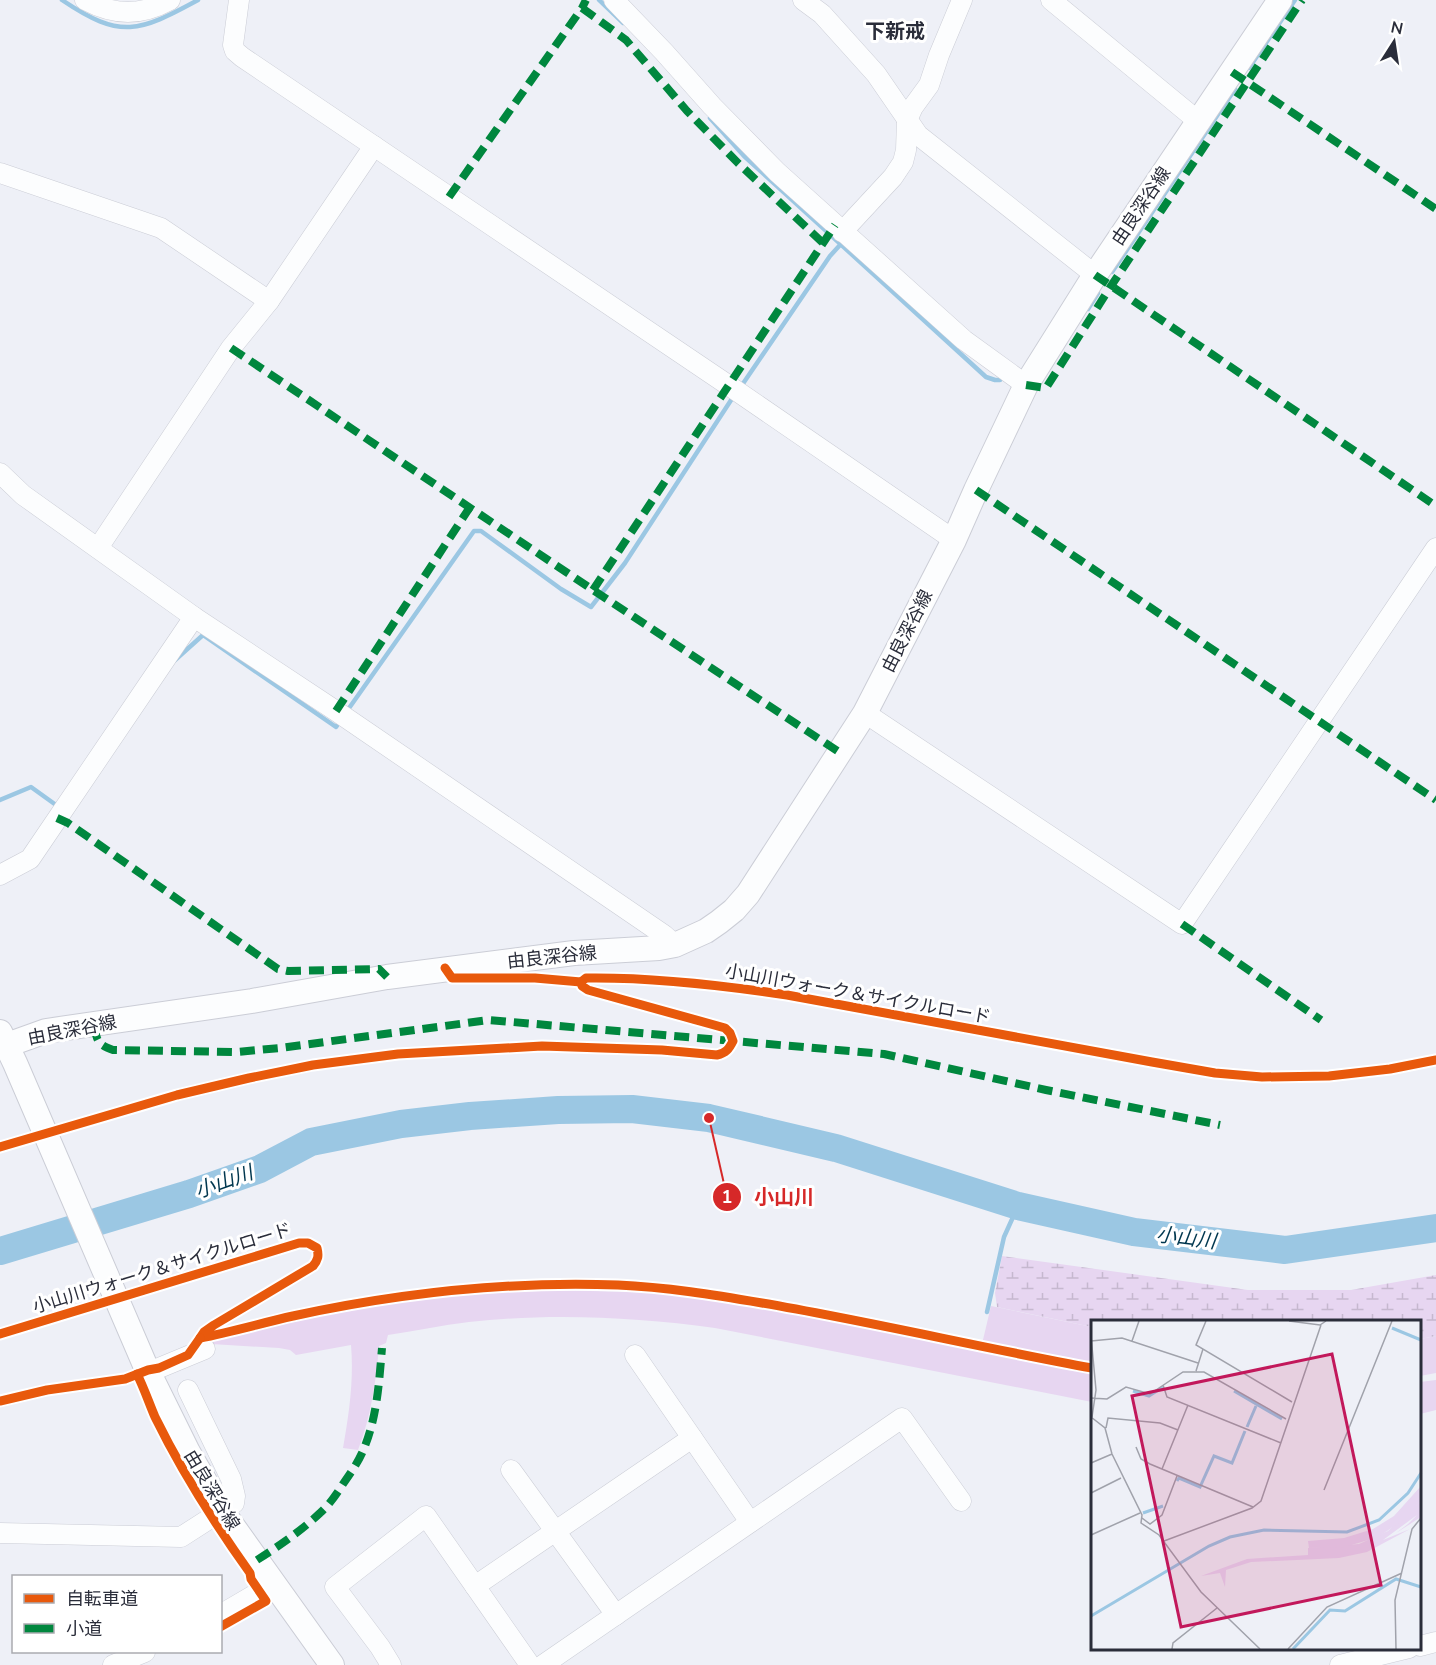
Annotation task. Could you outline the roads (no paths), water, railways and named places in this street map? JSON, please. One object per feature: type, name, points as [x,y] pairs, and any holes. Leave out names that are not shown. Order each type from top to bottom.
[{"type":"main road","name":"由良深谷線","points":[[333,1665],[222,1511],[183,1442],[146,1367],[3,1038],[252,1001],[387,977],[574,953],[659,948],[675,945],[720,922],[748,894],[865,713],[954,540],[1026,385],[1095,275],[1280,0]]},
{"type":"street","points":[[86,0],[103,8],[125,13],[148,10],[170,0]]},
{"type":"street","points":[[239,0],[233,45],[235,51],[954,540]]},
{"type":"street","points":[[614,0],[777,172],[964,340],[1026,385]]},
{"type":"street","points":[[803,0],[822,14],[876,74],[918,135],[1095,275]]},
{"type":"street","points":[[842,232],[893,177],[903,162],[906,150],[907,120],[913,107],[929,85],[962,0]]},
{"type":"street","points":[[1051,0],[1198,121]]},
{"type":"street","points":[[98,548],[231,348],[269,301],[374,146]]},
{"type":"street","points":[[0,173],[161,228],[269,301]]},
{"type":"street","points":[[0,473],[23,495],[194,617],[336,711],[664,935],[675,945]]},
{"type":"street","points":[[865,713],[1182,924],[1436,548]]},
{"type":"street","points":[[0,875],[30,859],[194,617]]},
{"type":"street","points":[[146,1367],[159,1368],[205,1349]]},
{"type":"street","points":[[635,1355],[750,1522]]},
{"type":"street","points":[[0,1533],[181,1537],[234,1503],[235,1496],[231,1479],[188,1390]]},
{"type":"street","points":[[543,1665],[902,1418],[961,1501]]},
{"type":"street","points":[[475,1586],[692,1438]]},
{"type":"street","points":[[511,1470],[616,1615]]},
{"type":"street","points":[[391,1665],[335,1587],[426,1516],[530,1665]]},
{"type":"street","points":[[222,1614],[273,1584]]},
{"type":"street","points":[[1421,1646],[1436,1642]]},
{"type":"street","points":[[1341,1665],[1401,1650]]},
{"type":"street","points":[[113,1665],[143,1653]]},
{"type":"waterway","points":[[62,0],[100,21],[115,26],[130,27],[145,25],[198,0]]},
{"type":"waterway","points":[[599,0],[623,23]]},
{"type":"waterway","points":[[1249,68],[1295,0]]},
{"type":"waterway","points":[[1112,272],[1235,89]]},
{"type":"waterway","points":[[710,118],[744,156],[986,377],[1000,380]]},
{"type":"waterway","points":[[740,388],[830,256],[840,245]]},
{"type":"waterway","points":[[1088,309],[1098,293]]},
{"type":"waterway","points":[[347,711],[474,531],[481,531],[561,589],[591,607],[625,563],[735,394]]},
{"type":"waterway","points":[[174,661],[203,635],[336,727],[340,721]]},
{"type":"waterway","points":[[0,800],[31,787],[56,805]]},
{"type":"waterway","name":"小山川","points":[[0,1251],[189,1194],[260,1169],[311,1142],[401,1124],[470,1116],[558,1110],[632,1109],[709,1118],[836,1148],[1018,1206],[1134,1232],[1285,1250],[1436,1228]]},
{"type":"waterway","points":[[987,1312],[1004,1237],[1018,1206]]},
{"type":"place","name":"小山川","points":[[709,1118]]},
{"type":"district","name":"下新戒","points":[[895,31]]}]
